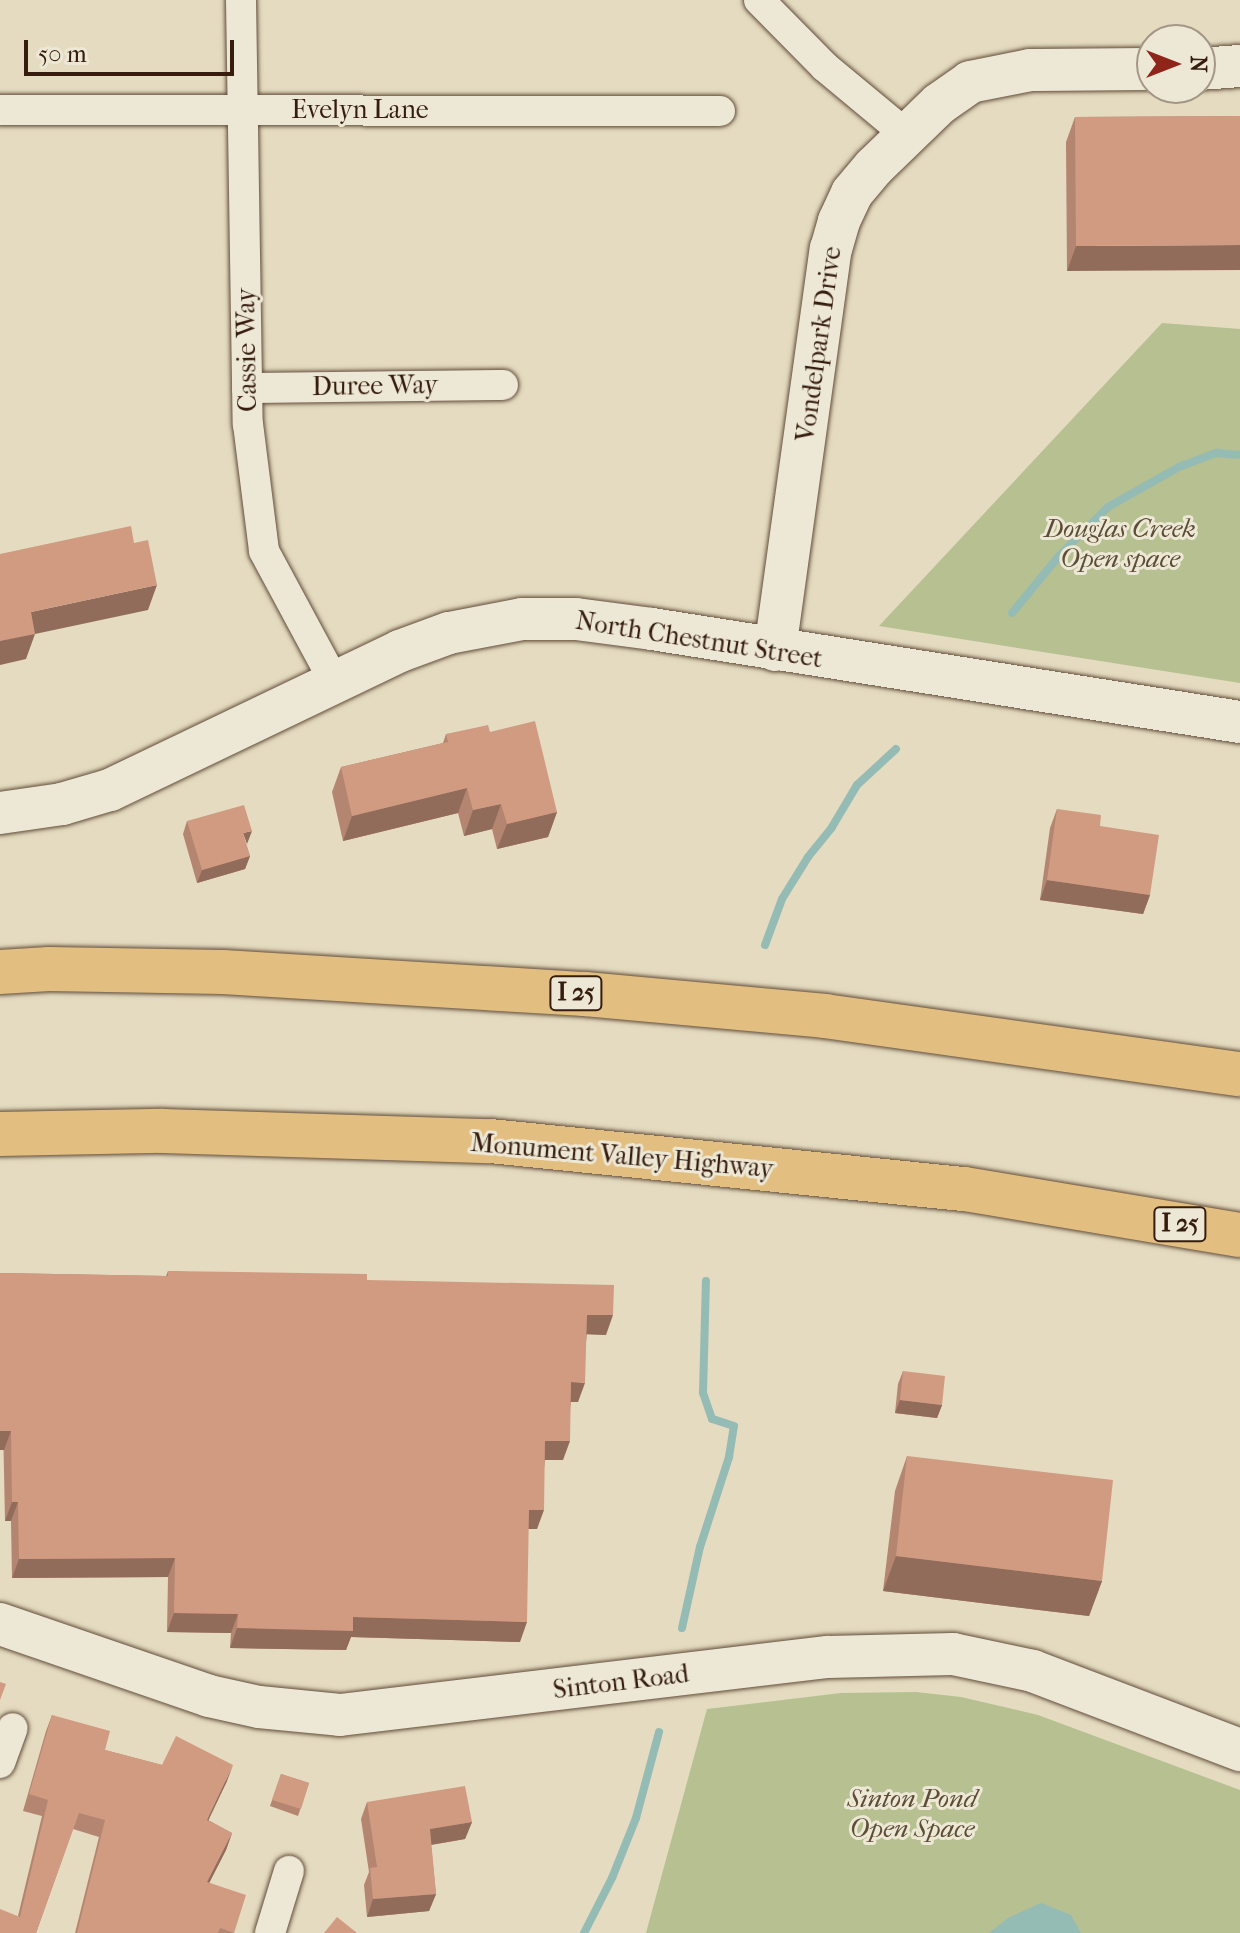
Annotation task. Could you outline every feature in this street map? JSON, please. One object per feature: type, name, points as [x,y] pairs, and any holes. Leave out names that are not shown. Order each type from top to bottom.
[{"type":"highway","name":"I 25","points":[[0,972],[49,969],[223,972],[585,994],[825,1016],[1240,1074]]},
{"type":"highway","name":"Monument Valley Highway","points":[[0,1134],[163,1131],[490,1141],[965,1189],[1240,1235]]},
{"type":"street","name":"Cassie Way","points":[[241,0],[248,424],[264,551],[334,681]]},
{"type":"street","points":[[759,0],[825,67],[907,135]]},
{"type":"street","points":[[1216,68],[1240,66]]},
{"type":"street","name":"Vondelpark Drive","points":[[775,650],[831,249],[852,193],[939,104],[970,82],[997,74],[1030,70],[1136,69]]},
{"type":"street","name":"Evelyn Lane","points":[[0,110],[720,111]]},
{"type":"street","name":"Duree Way","points":[[247,388],[503,385]]},
{"type":"street","name":"North Chestnut Street","points":[[0,813],[62,804],[117,788],[334,681],[440,635],[522,619],[612,623],[1240,722]]},
{"type":"street","name":"Sinton Road","points":[[0,1624],[209,1696],[259,1707],[340,1715],[828,1657],[953,1654],[1044,1674],[1240,1750]]},
{"type":"street","points":[[0,1763],[13,1728]]},
{"type":"street","points":[[270,1933],[289,1871]]},
{"type":"green space","name":"Douglas Creek Open space","points":[[1162,323],[1240,329],[1240,683],[879,626]]},
{"type":"green space","name":"Sinton Pond Open Space","points":[[916,1692],[961,1697],[1038,1715],[1240,1790],[1240,1933],[646,1933],[707,1709],[841,1693]]},
{"type":"water","points":[[1041,1903],[1071,1915],[1081,1933],[989,1933],[1008,1918]]},
{"type":"building","points":[[1240,116],[1240,245],[1076,246],[1075,117]]},
{"type":"building","points":[[131,526],[134,543],[148,540],[157,585],[31,612],[35,634],[0,641],[0,554]]},
{"type":"building","points":[[535,721],[557,812],[507,824],[501,804],[473,810],[467,788],[352,816],[341,767],[448,742],[446,734],[488,725],[490,732]]},
{"type":"building","points":[[244,805],[252,831],[243,833],[250,856],[202,870],[187,821]]},
{"type":"building","points":[[1057,809],[1101,815],[1100,826],[1159,835],[1150,895],[1047,880]]},
{"type":"building","points":[[168,1271],[367,1274],[367,1280],[614,1285],[613,1315],[587,1315],[585,1383],[571,1382],[570,1441],[545,1441],[544,1510],[529,1510],[527,1622],[353,1617],[353,1631],[237,1628],[238,1614],[174,1613],[175,1558],[19,1559],[18,1502],[12,1502],[11,1431],[0,1431],[0,1273],[168,1276]]},
{"type":"building","points":[[903,1371],[945,1376],[942,1405],[900,1400]]},
{"type":"building","points":[[907,1456],[1113,1480],[1102,1581],[896,1556]]},
{"type":"building","points":[[0,1682],[6,1684],[0,1700]]},
{"type":"building","points":[[52,1715],[110,1731],[105,1750],[162,1765],[176,1736],[233,1765],[207,1820],[232,1833],[207,1882],[246,1895],[234,1933],[220,1928],[218,1933],[77,1933],[105,1820],[79,1813],[36,1933],[0,1933],[0,1909],[20,1917],[48,1800],[29,1794]]},
{"type":"building","points":[[281,1774],[309,1783],[301,1809],[272,1800]]},
{"type":"building","points":[[465,1786],[472,1822],[430,1829],[436,1894],[373,1899],[370,1868],[377,1867],[367,1802]]},
{"type":"building","points":[[337,1917],[357,1933],[324,1933]]},
{"type":"waterway","points":[[1012,613],[1059,556],[1108,507],[1179,467],[1216,453],[1240,455]]},
{"type":"waterway","points":[[765,945],[782,899],[808,857],[832,827],[857,785],[896,749]]},
{"type":"waterway","points":[[682,1628],[700,1547],[729,1457],[734,1426],[712,1419],[703,1393],[706,1281]]},
{"type":"waterway","points":[[584,1933],[612,1878],[636,1818],[659,1732]]}]
